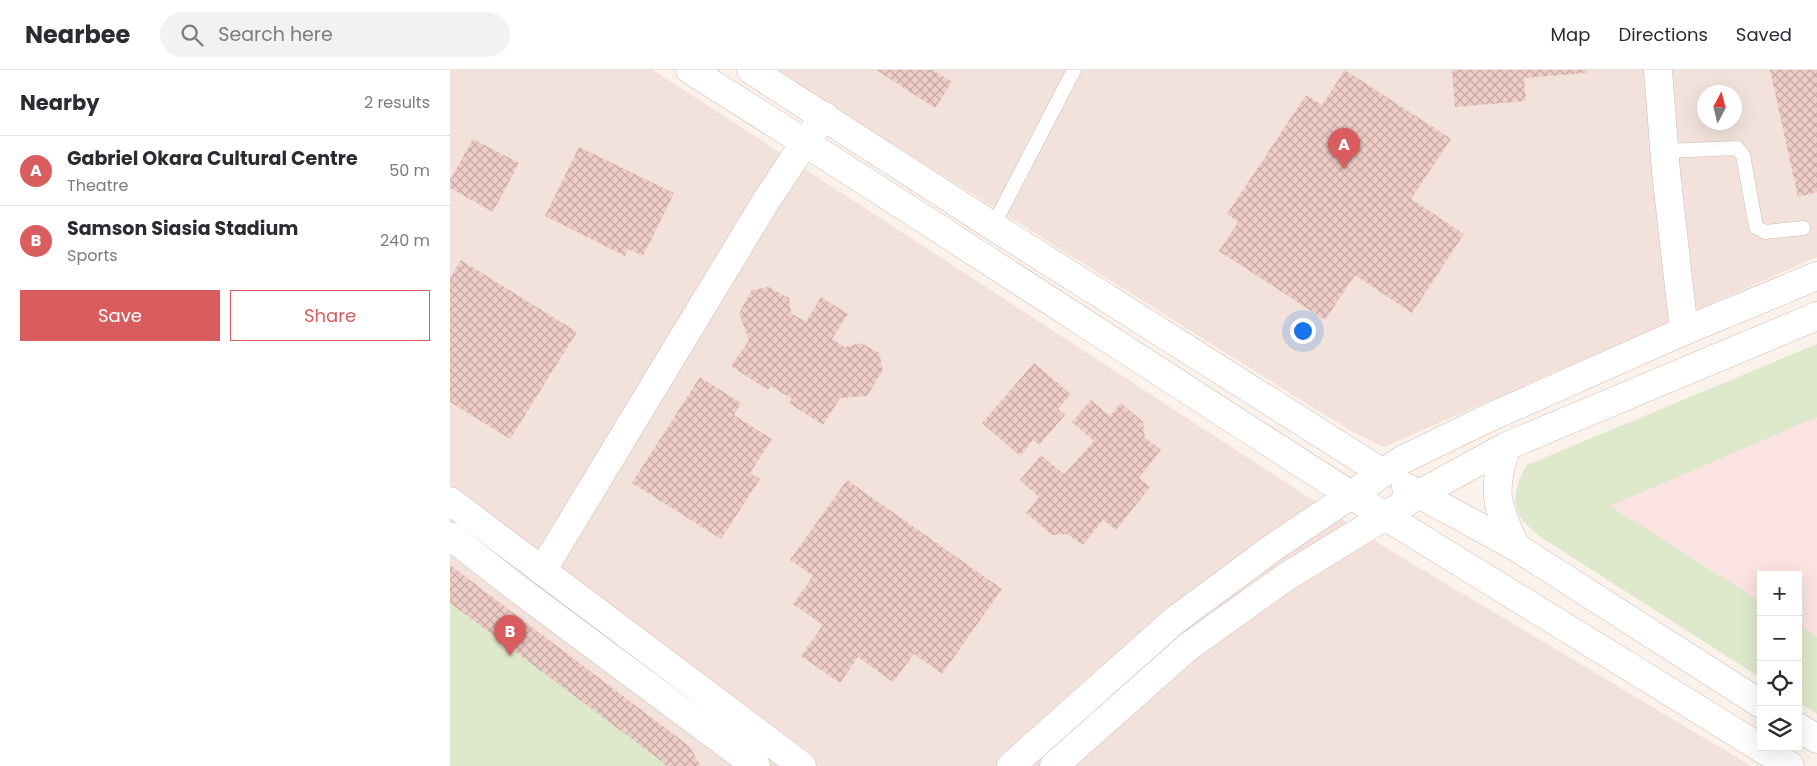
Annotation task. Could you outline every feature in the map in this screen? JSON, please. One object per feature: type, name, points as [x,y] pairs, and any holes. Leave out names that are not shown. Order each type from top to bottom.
[{"type":"street","points":[[690,70],[805,142],[1130,354],[1351,495],[1790,766]]},
{"type":"street","points":[[752,70],[993,226],[1383,473],[1516,546],[1757,701]]},
{"type":"street","points":[[1658,70],[1684,331]]},
{"type":"street","points":[[542,571],[766,201],[805,142],[825,116]]},
{"type":"street","points":[[1011,766],[1175,620],[1271,549],[1402,460],[1486,419],[1684,331],[1817,276]]},
{"type":"street","points":[[1054,766],[1188,647],[1286,577],[1419,494],[1507,446],[1817,316]]},
{"type":"street","points":[[1507,446],[1499,468],[1496,492],[1502,518],[1516,546]]},
{"type":"street","points":[[450,502],[802,766]]},
{"type":"street","points":[[450,536],[756,766]]},
{"type":"street","points":[[1802,730],[1817,739]]},
{"type":"lane","points":[[993,226],[1074,70]]},
{"type":"lane","points":[[1665,151],[1737,148],[1743,155],[1756,227],[1765,232],[1802,228]]},
{"type":"shaded area","points":[[450,70],[653,70],[1388,549],[1751,766],[450,766]]},
{"type":"shaded area","points":[[775,70],[1817,70],[1817,257],[1384,447],[1355,433]]},
{"type":"shaded area","points":[[1817,417],[1817,637],[1802,628],[1802,571],[1757,571],[1757,599],[1610,506]]},
{"type":"green space","points":[[1817,344],[1817,417],[1610,506],[1757,599],[1757,675],[1539,536],[1521,518],[1517,509],[1517,489],[1527,465]]},
{"type":"green space","points":[[450,565],[701,766],[450,766]]},
{"type":"green space","points":[[1802,628],[1817,637],[1817,714],[1802,705]]},
{"type":"building","points":[[876,70],[933,70],[952,82],[935,108]]},
{"type":"building","points":[[1345,70],[1451,139],[1411,199],[1464,234],[1412,313],[1355,275],[1325,320],[1219,251],[1238,222],[1227,214],[1306,95],[1322,105]]},
{"type":"building","points":[[1452,70],[1587,70],[1587,73],[1524,78],[1526,101],[1455,107]]},
{"type":"building","points":[[1770,70],[1817,70],[1817,192],[1798,197]]},
{"type":"building","points":[[473,139],[519,163],[493,212],[450,188],[450,180]]},
{"type":"building","points":[[579,147],[674,193],[643,256],[628,249],[625,256],[545,216]]},
{"type":"building","points":[[461,260],[577,332],[510,439],[450,402],[450,278]]},
{"type":"building","points":[[769,287],[789,298],[791,313],[806,322],[821,297],[848,314],[832,339],[845,347],[861,343],[879,353],[883,370],[867,396],[840,398],[823,425],[789,403],[792,399],[771,386],[768,390],[731,366],[749,340],[739,313],[752,290]]},
{"type":"building","points":[[1034,363],[1071,394],[1058,409],[1065,415],[1039,445],[1033,440],[1020,456],[982,423]]},
{"type":"building","points":[[700,377],[741,403],[734,415],[772,439],[750,473],[760,479],[721,539],[632,483]]},
{"type":"building","points":[[1091,400],[1110,416],[1121,403],[1143,422],[1145,438],[1161,450],[1139,478],[1150,487],[1116,530],[1103,520],[1083,545],[1067,534],[1052,535],[1026,513],[1039,497],[1020,480],[1041,455],[1064,474],[1094,441],[1072,422]]},
{"type":"building","points":[[847,480],[1002,589],[942,674],[914,654],[893,682],[858,657],[840,683],[801,656],[823,625],[793,604],[813,576],[790,560]]},
{"type":"building","points":[[450,565],[689,746],[701,766],[666,766],[450,603]]},
{"type":"place","name":"Gabriel Okara Cultural Centre","points":[[1344,169]]},
{"type":"place","name":"Samson Siasia Stadium","points":[[510,656]]}]
